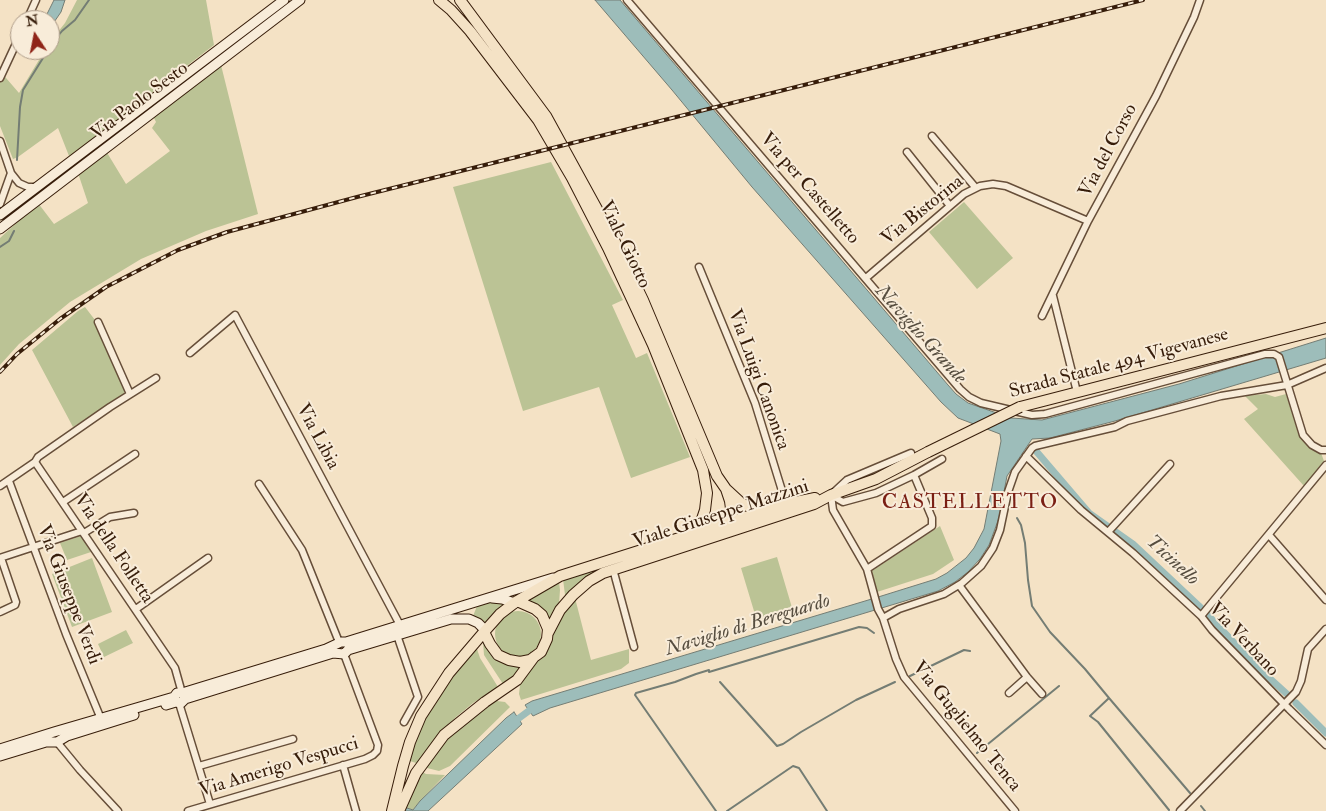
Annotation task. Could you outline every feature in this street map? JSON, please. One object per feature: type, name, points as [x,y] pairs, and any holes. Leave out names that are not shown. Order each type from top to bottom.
[{"type":"main road","name":"Viale Giotto","points":[[439,0],[470,31],[538,120],[572,178],[608,248],[653,345],[703,470],[707,493],[705,510],[699,528],[692,534]]},
{"type":"main road","name":"Viale Giotto","points":[[460,0],[546,116],[579,174],[643,300],[717,476],[726,489],[740,502],[758,510],[769,510]]},
{"type":"main road","name":"Strada Statale 494 Vigevanese","points":[[831,495],[876,479],[1020,406],[1326,328]]},
{"type":"main road","name":"Viale Giotto","points":[[726,489],[733,512],[730,522]]},
{"type":"main road","name":"Viale Giuseppe Mazzini","points":[[784,510],[769,510],[560,576],[516,602],[500,614],[485,631],[494,650],[503,658],[520,662],[534,657],[543,648],[548,633],[560,610],[572,595],[589,581],[612,569],[831,495]]},
{"type":"main road","points":[[723,533],[730,522]]},
{"type":"main road","name":"Viale Giuseppe Mazzini","points":[[516,602],[530,606],[542,615],[548,633]]},
{"type":"main road","points":[[392,811],[410,742],[421,716],[450,673],[485,631]]},
{"type":"main road","points":[[399,811],[416,773],[444,734],[517,680],[534,657]]},
{"type":"street","name":"Via Paolo Sesto","points":[[0,215],[284,0]]},
{"type":"street","name":"Via Paolo Sesto","points":[[0,229],[300,0]]},
{"type":"street","name":"Via per Castelletto","points":[[627,0],[960,389],[969,396],[981,403],[1019,412],[1045,414],[1188,376]]},
{"type":"street","name":"Via del Corso","points":[[1042,316],[1088,221],[1156,96],[1194,17],[1200,0]]},
{"type":"street","points":[[0,78],[10,56]]},
{"type":"street","points":[[932,136],[975,187]]},
{"type":"street","points":[[0,141],[11,173],[19,183],[28,188],[38,187]]},
{"type":"street","points":[[906,152],[950,206]]},
{"type":"street","points":[[0,204],[11,173]]},
{"type":"street","name":"Via Bistorina","points":[[866,278],[975,187],[993,184],[1006,186],[1088,221]]},
{"type":"street","name":"Via Luigi Canonica","points":[[699,267],[755,403],[784,510]]},
{"type":"street","points":[[1053,296],[1077,392]]},
{"type":"street","name":"Via Libia","points":[[190,353],[235,315],[400,625]]},
{"type":"street","points":[[98,322],[130,394]]},
{"type":"street","points":[[1184,364],[1188,376],[1265,354],[1274,354],[1279,357],[1303,435],[1312,445],[1321,450],[1326,450]]},
{"type":"street","points":[[883,618],[899,609],[944,594],[959,585],[981,566],[993,548],[1000,530],[1015,472],[1036,446],[1115,427],[1127,421],[1221,396],[1287,383],[1326,368]]},
{"type":"street","points":[[0,486],[35,462],[38,457],[156,378]]},
{"type":"street","points":[[911,453],[846,480],[831,495],[840,501],[846,501],[876,493],[914,476],[942,459]]},
{"type":"street","points":[[62,502],[135,454]]},
{"type":"street","name":"Via Verbano","points":[[1026,456],[1081,510],[1111,529],[1202,615],[1212,630],[1326,745]]},
{"type":"street","name":"Via della Folletta","points":[[35,462],[175,668],[179,699],[210,804]]},
{"type":"street","points":[[1111,529],[1170,464]]},
{"type":"street","points":[[1202,615],[1326,465]]},
{"type":"street","points":[[867,569],[932,526],[932,518],[914,476]]},
{"type":"street","name":"Via Giuseppe Verdi","points":[[9,481],[101,719]]},
{"type":"street","points":[[259,484],[302,550],[342,647]]},
{"type":"street","name":"Via Guglielmo Tenca","points":[[831,495],[833,510],[867,569],[878,610],[883,618],[896,659],[904,677],[1014,811]]},
{"type":"street","points":[[0,612],[15,605],[16,602],[0,558],[83,532],[110,517],[134,513]]},
{"type":"street","points":[[1268,536],[1326,600]]},
{"type":"street","points":[[136,609],[208,558]]},
{"type":"street","points":[[612,569],[634,647]]},
{"type":"street","name":"Viale Giuseppe Mazzini","points":[[0,749],[67,736],[342,647],[400,625],[560,576]]},
{"type":"street","points":[[959,585],[1027,677],[1042,694]]},
{"type":"street","name":"Viale Giuseppe Mazzini","points":[[487,598],[516,602]]},
{"type":"street","name":"Viale Giuseppe Mazzini","points":[[342,647],[397,635],[459,618],[473,620],[485,631]]},
{"type":"street","points":[[400,625],[397,635],[418,697],[404,722]]},
{"type":"street","points":[[1180,811],[1296,692],[1301,682],[1308,649],[1326,629]]},
{"type":"street","name":"Via Amerigo Vespucci","points":[[188,811],[365,759],[377,751],[378,745],[342,647]]},
{"type":"street","points":[[1009,693],[1027,677]]},
{"type":"street","name":"Viale Giuseppe Mazzini","points":[[0,756],[57,738],[101,719],[179,699]]},
{"type":"street","points":[[57,738],[80,770],[118,811]]},
{"type":"street","points":[[199,766],[293,739]]},
{"type":"street","points":[[343,765],[356,811]]},
{"type":"green space","points":[[77,0],[206,0],[214,45],[71,155],[69,156],[58,128],[13,159],[0,126],[0,71],[19,93],[39,60],[60,60],[60,29]]},
{"type":"green space","points":[[221,65],[258,214],[206,231],[141,259],[70,302],[19,344],[0,365],[0,238],[38,203],[54,224],[88,203],[78,173],[106,151],[126,184],[170,151],[152,128],[156,122],[153,116]]},
{"type":"green space","points":[[551,162],[623,300],[612,305],[636,358],[647,353],[690,457],[631,478],[599,387],[523,411],[453,187]]},
{"type":"green space","points":[[964,202],[1013,258],[977,289],[929,232]]},
{"type":"green space","points":[[85,307],[95,320],[124,388],[124,395],[73,427],[32,350]]},
{"type":"green space","points":[[1266,394],[1275,397],[1286,394],[1298,433],[1307,445],[1321,453],[1324,461],[1304,486],[1244,419],[1258,409],[1245,396]]},
{"type":"green space","points":[[940,526],[954,560],[933,574],[877,592],[872,571]]},
{"type":"green space","points":[[81,536],[91,552],[67,560],[60,543]]},
{"type":"green space","points":[[777,557],[793,611],[757,621],[741,568]]},
{"type":"green space","points":[[92,558],[112,612],[72,627],[52,574]]},
{"type":"green space","points":[[612,564],[566,596],[565,595],[563,579]]},
{"type":"green space","points":[[559,582],[559,604],[548,621],[526,600]]},
{"type":"green space","points":[[575,598],[591,660],[629,649],[629,663],[621,669],[521,700],[519,694],[520,685],[539,659],[555,625]]},
{"type":"green space","points":[[490,602],[508,602],[485,626],[473,616],[477,606]]},
{"type":"green space","points":[[513,611],[523,611],[537,621],[541,634],[537,647],[531,653],[523,657],[513,657],[499,647],[495,639],[495,629],[505,615]]},
{"type":"green space","points":[[126,630],[133,643],[104,657],[98,644]]},
{"type":"green space","points":[[485,639],[492,652],[523,664],[503,684],[484,655],[483,642]]},
{"type":"green space","points":[[476,646],[480,658],[498,687],[473,703],[456,717],[442,732],[419,764],[407,760],[415,736],[438,693]]},
{"type":"green space","points":[[497,701],[505,702],[510,707],[450,766],[439,771],[423,767],[443,740],[488,704]]},
{"type":"green space","points":[[421,771],[426,774],[445,775],[413,810],[404,807]]},
{"type":"water","points":[[54,0],[65,0],[60,13],[60,10],[49,10]]},
{"type":"water","points":[[595,0],[620,0],[948,385],[968,403],[1011,418],[1042,420],[1179,384],[1326,338],[1326,358],[1115,421],[1050,438],[1032,439],[1007,476],[999,518],[989,545],[968,572],[938,591],[550,708],[533,716],[525,705],[532,701],[875,598],[936,579],[947,573],[966,558],[974,548],[984,529],[1001,441],[1000,434],[958,418],[941,402],[752,187]]},
{"type":"water","points":[[514,712],[522,724],[428,811],[403,811],[404,807],[413,810],[420,801]]},
{"type":"waterway","points":[[60,34],[75,20],[89,0]]},
{"type":"waterway","points":[[17,160],[20,107],[23,90],[42,60]]},
{"type":"waterway","points":[[0,247],[9,241],[14,231]]},
{"type":"waterway","name":"Ticinello","points":[[1036,451],[1089,513],[1133,544],[1199,606],[1255,665],[1288,695]]},
{"type":"waterway","points":[[1017,518],[1021,525],[1025,543],[1032,606],[1050,632],[1109,698],[1090,716],[1098,722],[1169,810]]},
{"type":"waterway","points":[[716,811],[635,695],[636,693],[859,627],[867,628],[874,633]]},
{"type":"waterway","points":[[910,676],[964,650],[970,651]]},
{"type":"waterway","points":[[720,682],[777,746],[856,700],[895,682]]},
{"type":"waterway","points":[[977,753],[1059,686]]},
{"type":"waterway","points":[[1109,698],[1190,793]]},
{"type":"waterway","name":"Ticinello","points":[[1296,703],[1326,733]]},
{"type":"waterway","name":"Naviglio di Bereguardo","points":[[511,724],[537,707]]},
{"type":"waterway","points":[[727,811],[793,766],[799,768],[827,811]]},
{"type":"waterway","points":[[1201,806],[1205,811]]},
{"type":"railway","points":[[0,372],[17,354],[60,319],[106,287],[178,250],[227,232],[357,197],[1143,0]]},
{"type":"district","name":"CASTELLETTO","points":[[970,503]]},
{"type":"water label","name":"Naviglio Grande","points":[[920,335]]}]
